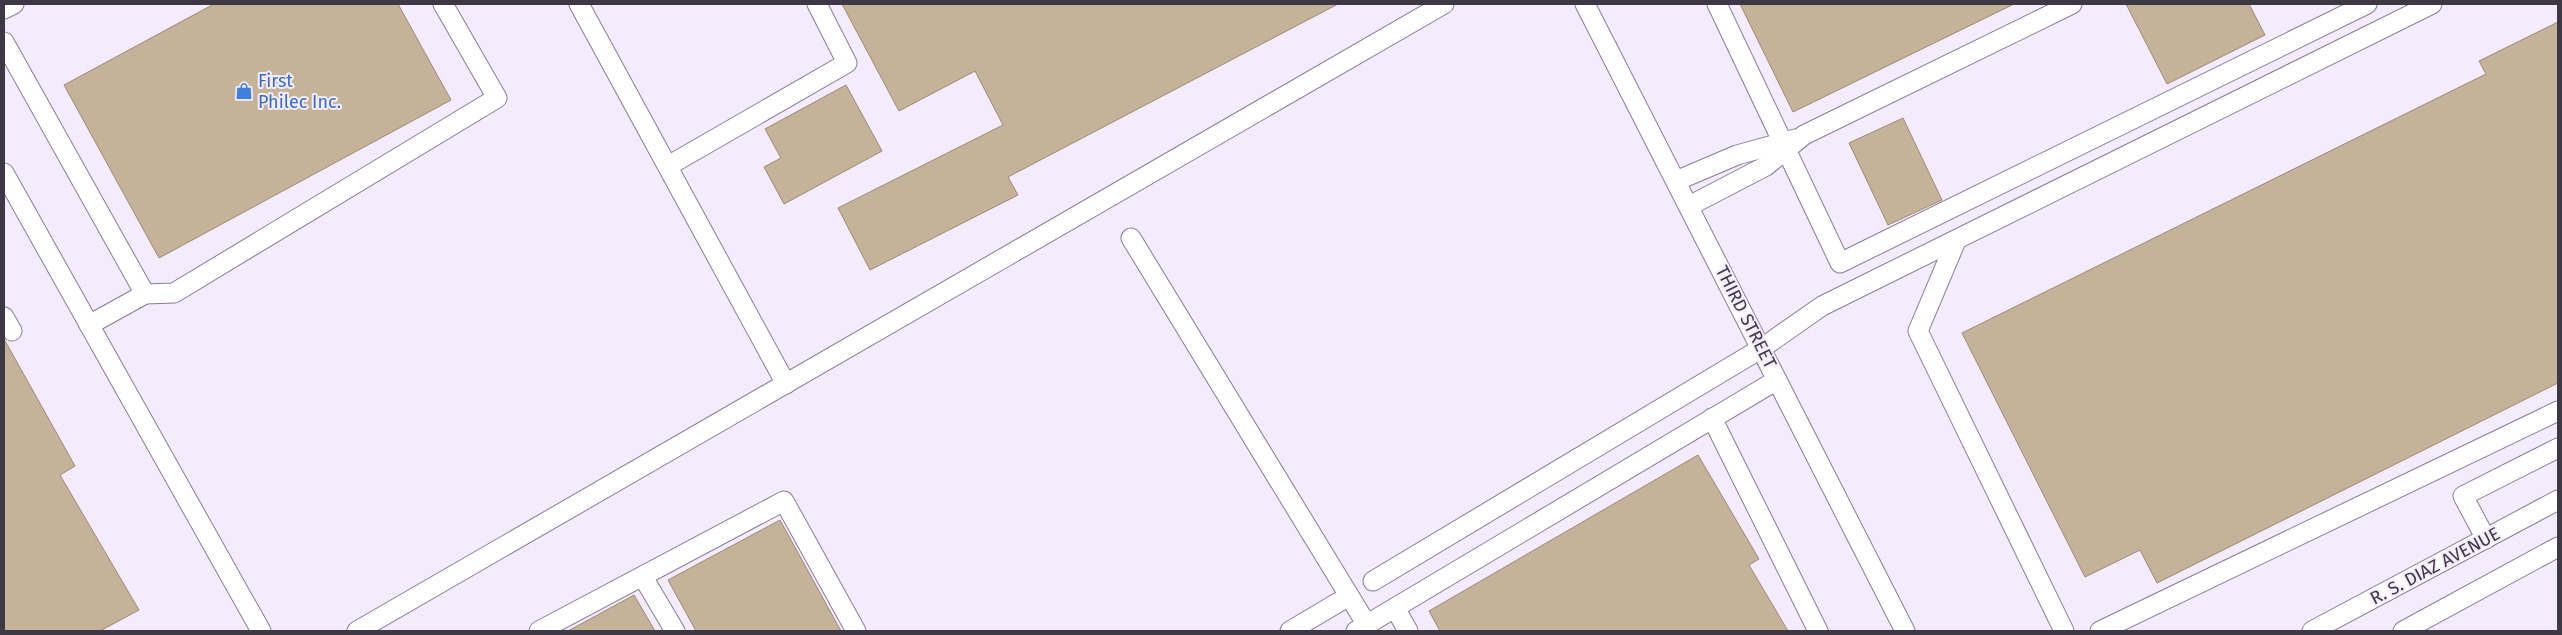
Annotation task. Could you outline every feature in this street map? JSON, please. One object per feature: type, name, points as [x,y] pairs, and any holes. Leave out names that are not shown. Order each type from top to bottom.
[{"type":"street","points":[[4,10],[14,4]]},
{"type":"street","points":[[89,325],[144,294],[174,293],[498,98],[443,4]]},
{"type":"street","points":[[580,4],[786,384]]},
{"type":"street","points":[[668,166],[847,63],[817,4]]},
{"type":"street","points":[[357,631],[1444,4]]},
{"type":"street","name":"THIRD STREET","points":[[1585,4],[1905,631]]},
{"type":"street","points":[[1717,4],[1790,143],[1840,263],[2337,10],[2367,4]]},
{"type":"street","points":[[1676,181],[1737,155],[1790,143],[2072,4]]},
{"type":"street","points":[[1373,581],[1762,348],[1822,306],[2432,4]]},
{"type":"street","points":[[4,42],[144,294]]},
{"type":"street","points":[[1689,206],[1766,166],[1790,143]]},
{"type":"street","points":[[4,173],[261,631]]},
{"type":"street","points":[[1131,238],[1349,596],[1361,628],[1777,380]]},
{"type":"street","points":[[1956,241],[1918,331],[2064,631]]},
{"type":"street","points":[[2100,631],[2558,411]]},
{"type":"street","points":[[1712,418],[1818,631]]},
{"type":"street","points":[[2486,539],[2464,496],[2558,448]]},
{"type":"street","name":"R. S. DIAZ AVENUE","points":[[2312,631],[2558,500]]},
{"type":"street","points":[[539,631],[784,501],[856,631]]},
{"type":"street","points":[[2403,631],[2558,548]]},
{"type":"street","points":[[643,577],[675,631]]},
{"type":"street","points":[[1290,631],[1349,596]]},
{"type":"street","points":[[1395,608],[1408,631]]},
{"type":"building","points":[[214,4],[398,4],[451,100],[159,258],[64,85]]},
{"type":"building","points":[[842,4],[1338,4],[1008,177],[1018,195],[870,270],[838,208],[1003,125],[975,71],[899,111]]},
{"type":"building","points":[[1740,4],[2014,4],[1793,112]]},
{"type":"building","points":[[2126,4],[2249,4],[2265,35],[2167,84]]},
{"type":"building","points":[[2558,22],[2558,383],[2157,583],[2140,550],[2085,577],[1962,333],[2486,74],[2479,61]]},
{"type":"building","points":[[846,85],[882,151],[784,204],[764,167],[781,158],[765,129]]},
{"type":"building","points":[[1903,118],[1942,200],[1888,225],[1849,143]]},
{"type":"building","points":[[4,339],[75,466],[60,475],[139,610],[100,631],[4,631]]},
{"type":"building","points":[[1698,455],[1759,559],[1749,565],[1788,631],[1440,631],[1429,611]]},
{"type":"building","points":[[780,520],[841,631],[696,631],[668,580]]},
{"type":"building","points":[[634,595],[655,631],[568,631]]},
{"type":"place","name":"First Philec Inc.","points":[[244,91]]}]
